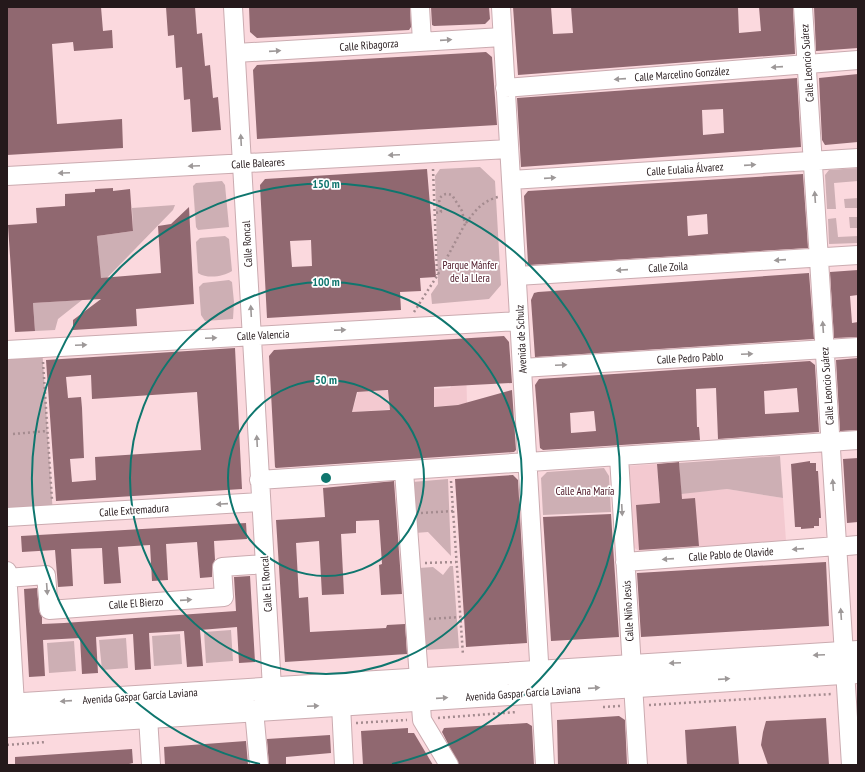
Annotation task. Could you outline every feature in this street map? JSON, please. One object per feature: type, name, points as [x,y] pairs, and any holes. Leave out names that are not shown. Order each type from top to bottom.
[{"type":"main road","name":"Avenida Gaspar García Laviana","points":[[11,704],[272,688],[419,689],[851,662]]},
{"type":"main road","name":"Avenida Gaspar García Laviana","points":[[7,726],[341,705],[419,689]]},
{"type":"street","name":"Calle Roncal","points":[[233,7],[259,480]]},
{"type":"street","points":[[420,7],[422,42]]},
{"type":"street","name":"Avenida de Schulz","points":[[501,7],[545,765]]},
{"type":"street","name":"Calle Leoncio Suárez","points":[[803,7],[830,442],[847,546],[851,662],[851,765]]},
{"type":"street","name":"Calle Ribagorza","points":[[236,53],[502,37]]},
{"type":"street","name":"Calle Marcelino González","points":[[505,88],[858,60]]},
{"type":"street","name":"Calle Baleares","points":[[7,176],[509,150]]},
{"type":"street","name":"Calle Eulalia Álvarez","points":[[511,188],[858,158]]},
{"type":"street","name":"Calle Zoila","points":[[517,276],[858,255]]},
{"type":"street","name":"Calle Valencia","points":[[7,350],[519,321]]},
{"type":"street","name":"Calle Pedro Pablo","points":[[522,368],[858,348]]},
{"type":"street","points":[[259,480],[858,440]]},
{"type":"street","name":"Calle Niño Jesús","points":[[619,457],[638,765]]},
{"type":"street","points":[[404,471],[422,720],[449,765]]},
{"type":"street","name":"Calle El Roncal","points":[[259,480],[272,688]]},
{"type":"street","name":"Calle Extremadura","points":[[7,517],[260,502]]},
{"type":"street","name":"Calle Pablo de Olavide","points":[[625,562],[847,546]]},
{"type":"street","name":"Calle El Bierzo","points":[[7,578],[46,575],[49,610],[224,597],[222,567],[265,564]]},
{"type":"street","points":[[7,571],[11,704],[36,724]]},
{"type":"street","name":"Avenida Gaspar García Laviana","points":[[188,714],[198,706],[263,698],[270,695],[272,688]]},
{"type":"street","points":[[341,705],[344,765]]},
{"type":"street","points":[[254,710],[259,765]]},
{"type":"street","points":[[148,717],[151,765]]},
{"type":"path","points":[[433,168],[437,276]]},
{"type":"path","points":[[413,313],[437,276],[465,224],[478,208],[488,200],[511,188]]},
{"type":"path","points":[[435,213],[441,212],[439,199],[441,196],[446,194],[452,195],[462,211],[465,224]]},
{"type":"path","points":[[42,347],[52,505]]},
{"type":"path","points":[[13,434],[47,431]]},
{"type":"path","points":[[450,477],[463,655]]},
{"type":"path","points":[[407,514],[453,511]]},
{"type":"path","points":[[410,564],[456,562]]},
{"type":"path","points":[[414,620],[460,618]]},
{"type":"shaded area","points":[[466,366],[467,403],[458,405],[352,412],[358,392],[450,388]]},
{"type":"shaded area","points":[[657,464],[659,495],[727,489],[783,498],[786,541],[639,551],[633,547],[627,466]]},
{"type":"green space","name":"Parque Mánfer de la Llera","points":[[480,167],[495,181],[501,285],[489,299],[432,304],[431,294],[438,284],[435,176],[440,169]]},
{"type":"green space","points":[[858,168],[858,181],[834,183],[836,209],[827,209],[825,175],[829,170]]},
{"type":"green space","points":[[222,181],[225,185],[229,227],[198,230],[196,227],[193,186],[196,183]]},
{"type":"green space","points":[[858,198],[858,208],[845,208],[844,199]]},
{"type":"green space","points":[[175,205],[173,210],[101,284],[97,236],[133,231],[132,208]]},
{"type":"green space","points":[[849,217],[858,217],[858,228],[850,228]]},
{"type":"green space","points":[[836,218],[838,237],[858,236],[858,243],[829,244],[828,219]]},
{"type":"green space","points":[[225,236],[229,239],[232,271],[224,275],[210,277],[198,273],[196,242],[200,238]]},
{"type":"green space","points":[[229,280],[232,282],[234,302],[233,319],[205,321],[201,315],[199,287],[203,283]]},
{"type":"green space","points":[[82,300],[58,319],[55,330],[35,331],[33,303]]},
{"type":"green space","points":[[42,347],[53,515],[7,517],[7,350]]},
{"type":"green space","points":[[780,456],[783,498],[727,489],[681,494],[679,463]]},
{"type":"green space","name":"Calle Ana María","points":[[604,468],[609,476],[611,512],[543,515],[541,478],[547,472]]},
{"type":"green space","points":[[448,479],[451,556],[428,532],[415,533],[412,482]]},
{"type":"green space","points":[[450,566],[453,566],[459,648],[425,650],[419,568],[433,567],[443,575]]},
{"type":"green space","points":[[231,630],[233,661],[206,663],[204,632]]},
{"type":"green space","points":[[180,634],[182,664],[154,666],[152,636]]},
{"type":"green space","points":[[126,638],[128,668],[102,670],[99,640]]},
{"type":"green space","points":[[74,641],[76,671],[49,673],[47,643]]},
{"type":"building","points":[[7,7],[101,7],[103,31],[112,30],[113,48],[74,51],[73,42],[52,44],[57,124],[122,119],[123,148],[7,155]]},
{"type":"building","points":[[166,7],[195,7],[197,34],[202,33],[205,66],[210,65],[213,98],[218,97],[221,130],[192,132],[190,99],[184,100],[182,67],[176,68],[174,35],[168,36]]},
{"type":"building","points":[[249,7],[410,7],[411,27],[409,30],[257,38],[250,32]]},
{"type":"building","points":[[431,7],[489,7],[490,19],[485,24],[434,26],[432,25]]},
{"type":"building","points":[[513,7],[551,7],[553,34],[573,33],[571,7],[738,7],[739,33],[761,31],[759,7],[793,7],[795,54],[518,75]]},
{"type":"building","points":[[814,7],[858,7],[858,48],[816,51]]},
{"type":"building","points":[[486,52],[492,57],[497,125],[257,139],[253,70],[257,65]]},
{"type":"building","points":[[858,74],[858,142],[825,145],[822,140],[819,78]]},
{"type":"building","points":[[797,78],[801,147],[521,167],[517,98]],"holes":[[[723,109],[724,133],[703,135],[702,110]]]},
{"type":"building","points":[[427,169],[436,277],[420,278],[421,291],[400,292],[401,310],[267,318],[260,185],[265,179]],"holes":[[[311,240],[312,266],[292,267],[290,241]]]},
{"type":"building","points":[[803,174],[808,248],[529,265],[524,196],[528,191]],"holes":[[[707,214],[708,234],[688,236],[687,216]]]},
{"type":"building","points":[[113,188],[113,191],[130,189],[133,231],[97,236],[101,278],[161,273],[158,226],[171,224],[189,207],[194,304],[136,309],[137,326],[73,330],[73,320],[101,299],[33,303],[35,331],[15,332],[8,225],[37,223],[36,208],[65,206],[65,194],[95,192],[95,189]]},
{"type":"building","points":[[858,270],[858,295],[850,296],[852,323],[858,322],[858,337],[834,338],[830,272]]},
{"type":"building","points":[[809,273],[814,339],[535,357],[531,300],[534,293]]},
{"type":"building","points":[[504,336],[509,342],[512,383],[434,387],[434,407],[458,405],[512,390],[516,450],[514,452],[276,468],[269,356],[274,350]],"holes":[[[388,390],[390,410],[352,412],[357,392]]]},
{"type":"building","points":[[235,348],[242,489],[56,501],[46,360]],"holes":[[[91,375],[92,399],[197,392],[201,450],[95,457],[96,480],[72,482],[70,459],[84,458],[82,408],[81,397],[68,398],[66,377]]]},
{"type":"building","points":[[858,358],[858,430],[840,431],[836,360]]},
{"type":"building","points":[[810,361],[815,365],[819,432],[718,439],[716,388],[696,389],[697,427],[699,427],[700,440],[543,450],[540,448],[535,385],[539,379]],"holes":[[[797,388],[799,412],[765,414],[764,391]],[[594,411],[596,431],[571,433],[570,413]]]},
{"type":"building","points":[[858,458],[858,522],[847,523],[843,459]]},
{"type":"building","points":[[810,461],[810,463],[816,463],[816,471],[818,471],[821,518],[819,518],[819,526],[801,529],[801,527],[795,527],[791,464]]},
{"type":"building","points":[[679,462],[682,499],[695,498],[699,546],[639,550],[636,505],[660,503],[657,464]]},
{"type":"building","points":[[513,475],[518,480],[527,643],[466,647],[455,479]]},
{"type":"building","points":[[394,481],[402,594],[381,595],[379,565],[382,564],[379,520],[356,521],[356,533],[341,534],[344,594],[322,595],[319,541],[296,543],[299,598],[308,597],[310,632],[386,628],[387,625],[405,624],[407,654],[285,662],[276,520],[325,517],[323,488]]},
{"type":"building","points":[[611,514],[619,637],[551,641],[543,517]]},
{"type":"building","points":[[246,523],[247,539],[214,541],[215,560],[212,567],[212,577],[200,578],[197,542],[166,544],[168,580],[152,581],[150,545],[118,547],[121,583],[104,584],[102,548],[71,549],[73,586],[58,587],[55,550],[22,552],[21,536]]},
{"type":"building","points":[[826,562],[829,626],[641,637],[637,573]]},
{"type":"building","points":[[250,576],[255,662],[239,663],[237,627],[200,630],[203,666],[187,667],[184,631],[149,633],[151,669],[135,670],[133,634],[96,637],[98,673],[82,674],[80,638],[43,640],[45,676],[29,677],[24,589],[37,588],[42,624],[64,623],[236,611],[234,577]]},
{"type":"building","points":[[619,716],[625,720],[627,765],[558,765],[557,720]]},
{"type":"building","points":[[826,718],[829,765],[768,765],[761,745],[766,721]]},
{"type":"building","points":[[527,723],[532,726],[534,765],[459,765],[442,732],[444,728]]},
{"type":"building","points":[[736,726],[739,765],[687,765],[685,730]]},
{"type":"building","points":[[408,728],[408,733],[414,733],[433,765],[363,765],[361,731]]},
{"type":"building","points":[[330,735],[331,753],[286,757],[286,765],[269,765],[267,739]]},
{"type":"building","points":[[246,741],[248,765],[165,765],[164,747]]},
{"type":"building","points":[[132,749],[133,763],[125,765],[15,765],[15,757]]}]
